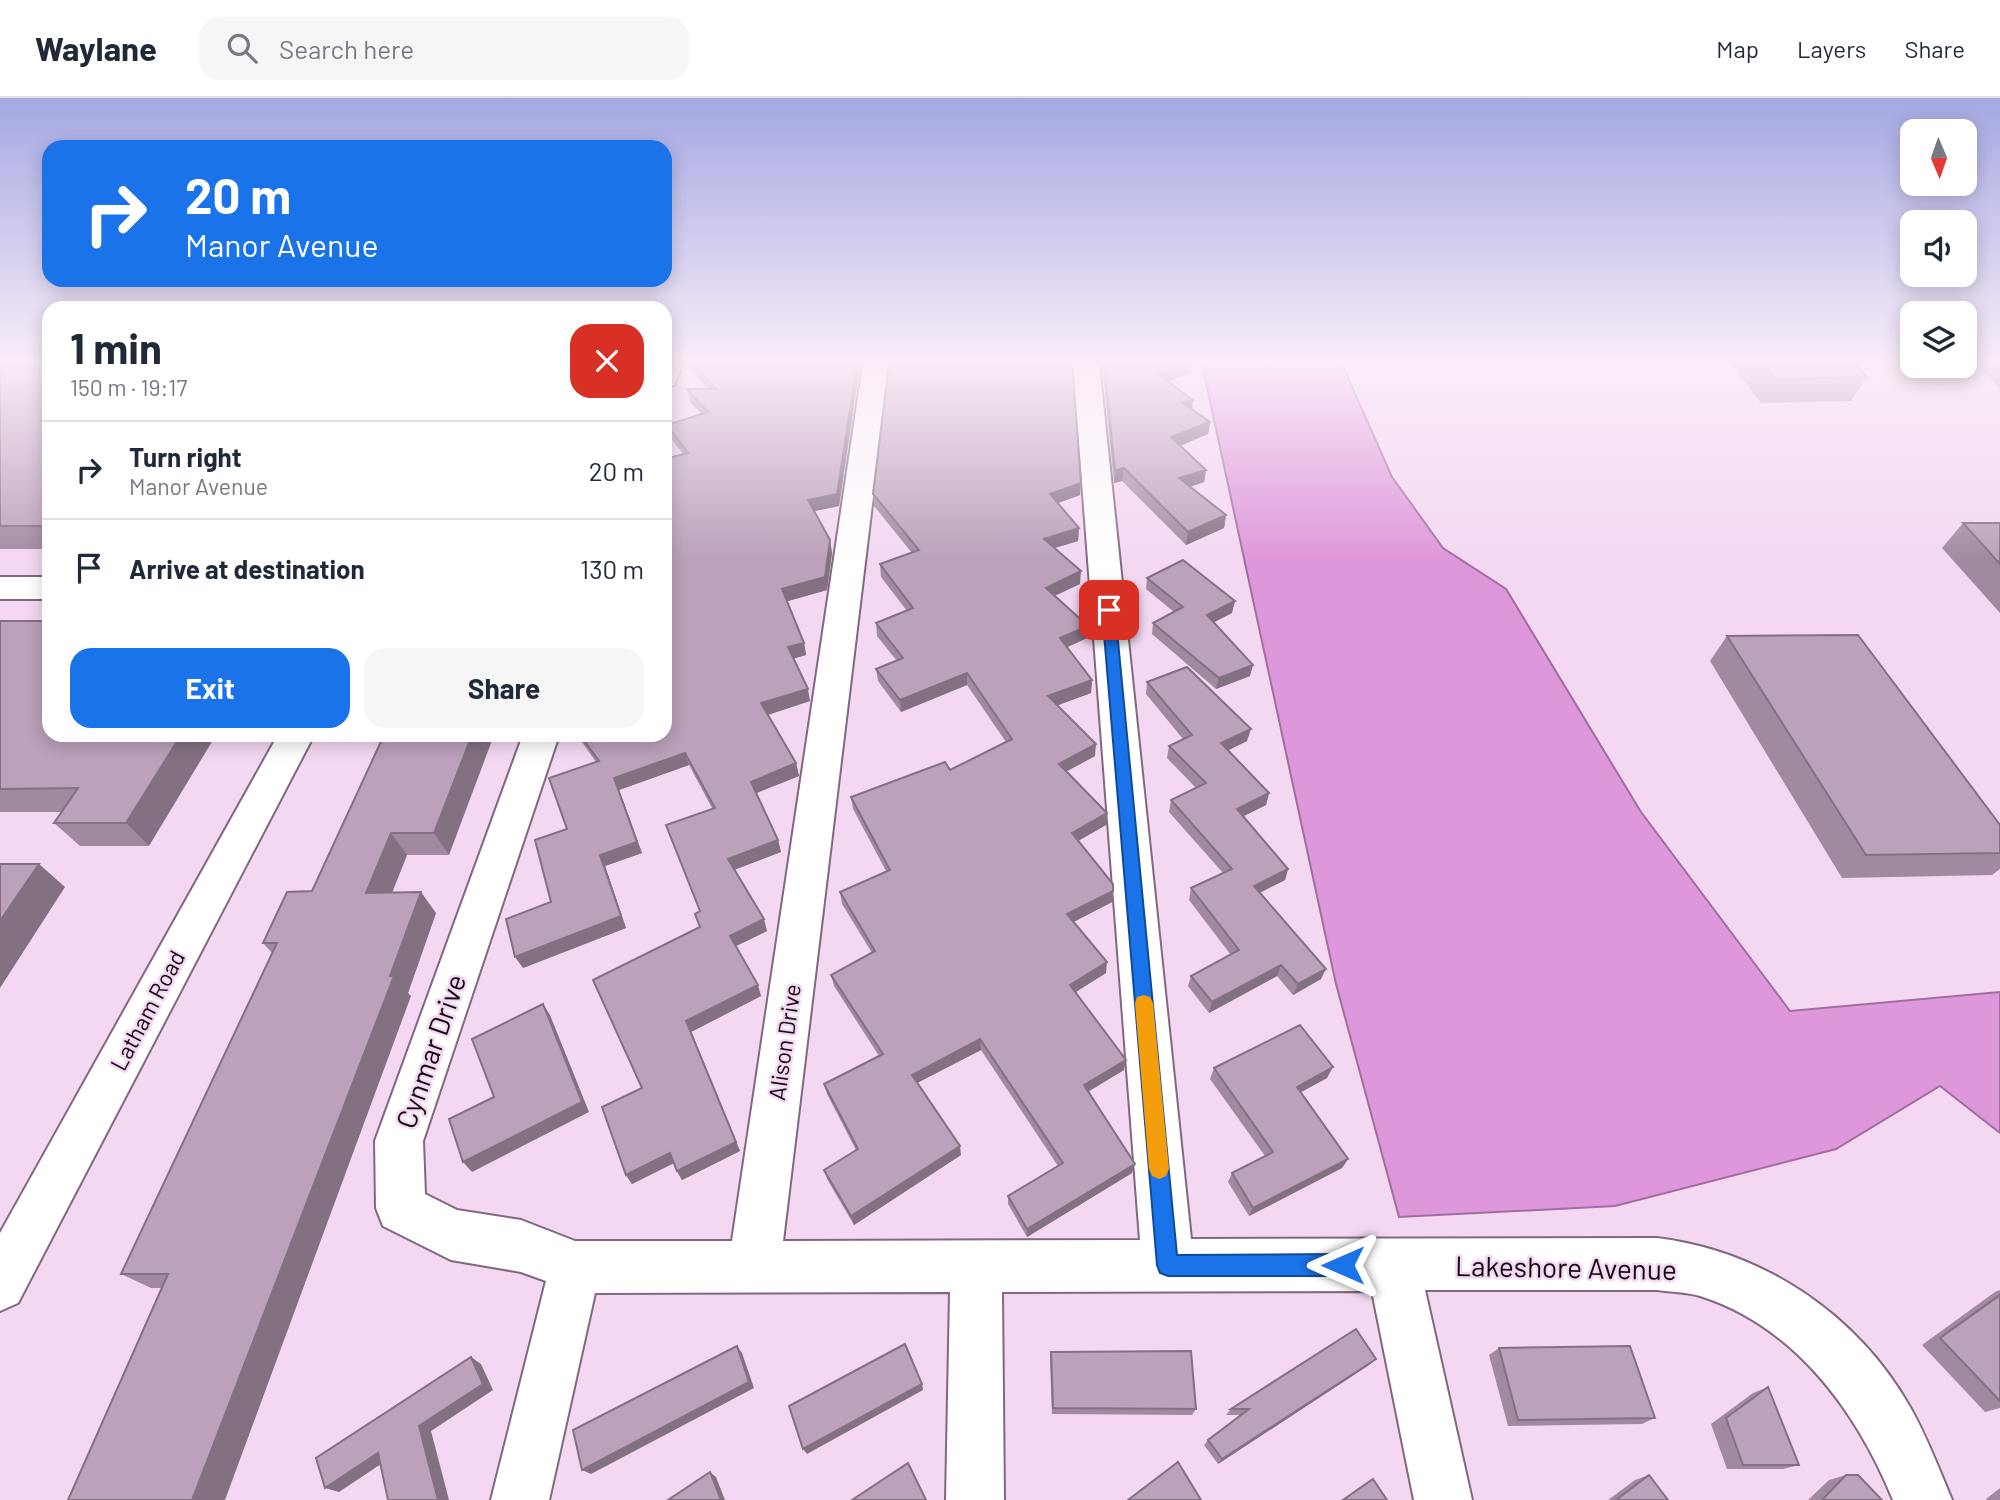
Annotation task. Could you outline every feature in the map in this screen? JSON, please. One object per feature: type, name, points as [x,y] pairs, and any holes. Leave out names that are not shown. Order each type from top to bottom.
[{"type":"street","name":"Alison Drive","points":[[754,1266],[867,429]]},
{"type":"street","points":[[1092,429],[1168,1265]]},
{"type":"street","points":[[0,588],[42,587]]},
{"type":"street","name":"Latham Road","points":[[0,1286],[292,742]]},
{"type":"street","name":"Cynmar Drive","points":[[539,742],[399,1140],[401,1208],[451,1236],[521,1246],[575,1267]]},
{"type":"street","name":"Lakeshore Avenue","points":[[976,1265],[1657,1264],[1696,1269],[1738,1283],[1779,1306],[1819,1337],[1855,1375],[1886,1419],[1923,1500]]},
{"type":"street","points":[[520,1500],[575,1267],[976,1265],[975,1500]]},
{"type":"street","points":[[1393,1265],[1443,1500]]},
{"type":"shaded area","points":[[1216,429],[1371,429],[1392,477],[1443,548],[1506,589],[1641,812],[1790,1011],[2000,992],[2000,1133],[1940,1086],[1836,1149],[1615,1206],[1399,1217],[1336,984]]},
{"type":"building","points":[[0,429],[42,429],[42,526],[0,526]]},
{"type":"building","points":[[672,429],[847,429],[837,494],[808,500],[830,540],[825,577],[782,589],[804,643],[788,647],[808,689],[761,703],[796,763],[751,782],[778,840],[728,859],[764,919],[730,936],[758,985],[686,1021],[736,1142],[677,1171],[670,1153],[626,1175],[602,1107],[642,1088],[593,980],[700,927],[695,914],[700,911],[666,825],[715,808],[685,753],[614,778],[637,842],[600,855],[621,916],[515,957],[506,919],[551,902],[535,840],[567,829],[549,778],[599,761],[585,742],[672,742],[672,457],[688,453]]},
{"type":"building","points":[[881,429],[1077,429],[1081,483],[1050,494],[1079,528],[1044,539],[1081,571],[1046,588],[1088,626],[1060,638],[1092,680],[1048,696],[1096,744],[1059,764],[1107,813],[1072,833],[1113,884],[1113,891],[1067,914],[1107,962],[1070,985],[1126,1060],[1084,1085],[1135,1164],[1027,1229],[1008,1196],[1063,1163],[980,1039],[912,1075],[960,1146],[851,1216],[824,1170],[858,1149],[824,1084],[883,1054],[831,975],[875,951],[840,892],[890,870],[851,797],[945,762],[950,770],[1012,739],[967,673],[900,700],[876,669],[903,658],[876,623],[913,608],[880,564],[919,550],[873,494]]},
{"type":"building","points":[[1111,429],[1191,429],[1171,437],[1206,470],[1179,478],[1226,515],[1188,532],[1124,468],[1115,471]]},
{"type":"building","points":[[1963,523],[2000,523],[2000,564]]},
{"type":"building","points":[[1183,560],[1235,601],[1207,615],[1253,665],[1219,678],[1153,623],[1183,607],[1147,578]]},
{"type":"building","points":[[0,621],[42,621],[42,742],[177,742],[126,823],[54,823],[78,788],[0,789]]},
{"type":"building","points":[[1858,635],[2000,825],[2000,853],[1866,855],[1727,636]]},
{"type":"building","points":[[1187,667],[1251,729],[1221,743],[1269,793],[1237,809],[1288,869],[1254,886],[1326,969],[1298,984],[1281,965],[1212,1002],[1191,976],[1239,950],[1191,888],[1232,869],[1171,800],[1206,783],[1169,746],[1192,735],[1147,682]]},
{"type":"building","points":[[381,742],[469,742],[434,833],[391,833],[366,893],[421,892],[390,976],[394,976],[192,1500],[68,1500],[168,1274],[121,1274],[277,943],[263,943],[287,892],[312,891]]},
{"type":"building","points":[[0,864],[39,864],[0,921]]},
{"type":"building","points":[[543,1004],[582,1102],[463,1162],[449,1119],[494,1097],[472,1039]]},
{"type":"building","points":[[1300,1025],[1333,1067],[1297,1087],[1348,1159],[1253,1208],[1232,1173],[1273,1152],[1214,1068]]},
{"type":"building","points":[[2000,1295],[2000,1401],[1940,1338]]},
{"type":"building","points":[[1356,1329],[1376,1359],[1222,1459],[1208,1440],[1249,1409],[1231,1409]]},
{"type":"building","points":[[905,1344],[922,1384],[803,1449],[789,1406]]},
{"type":"building","points":[[737,1346],[749,1382],[582,1470],[573,1430]]},
{"type":"building","points":[[1630,1346],[1655,1418],[1518,1420],[1499,1348]]},
{"type":"building","points":[[1191,1351],[1196,1409],[1053,1408],[1051,1352]]},
{"type":"building","points":[[471,1357],[483,1384],[419,1426],[438,1500],[388,1500],[378,1453],[325,1488],[316,1458]]},
{"type":"building","points":[[1768,1387],[1799,1465],[1743,1465],[1726,1418]]},
{"type":"building","points":[[1178,1462],[1201,1500],[1128,1500]]},
{"type":"building","points":[[908,1463],[926,1500],[852,1500]]},
{"type":"building","points":[[710,1472],[721,1500],[668,1500]]},
{"type":"building","points":[[1649,1475],[1668,1500],[1616,1500]]},
{"type":"building","points":[[1846,1475],[1858,1475],[1882,1500],[1822,1500]]},
{"type":"building","points":[[1373,1479],[1387,1500],[1343,1500]]},
{"type":"slow traffic","points":[[1144,1003],[1159,1169]]},
{"type":"route","points":[[1109,610],[1168,1265],[1343,1265]]}]
